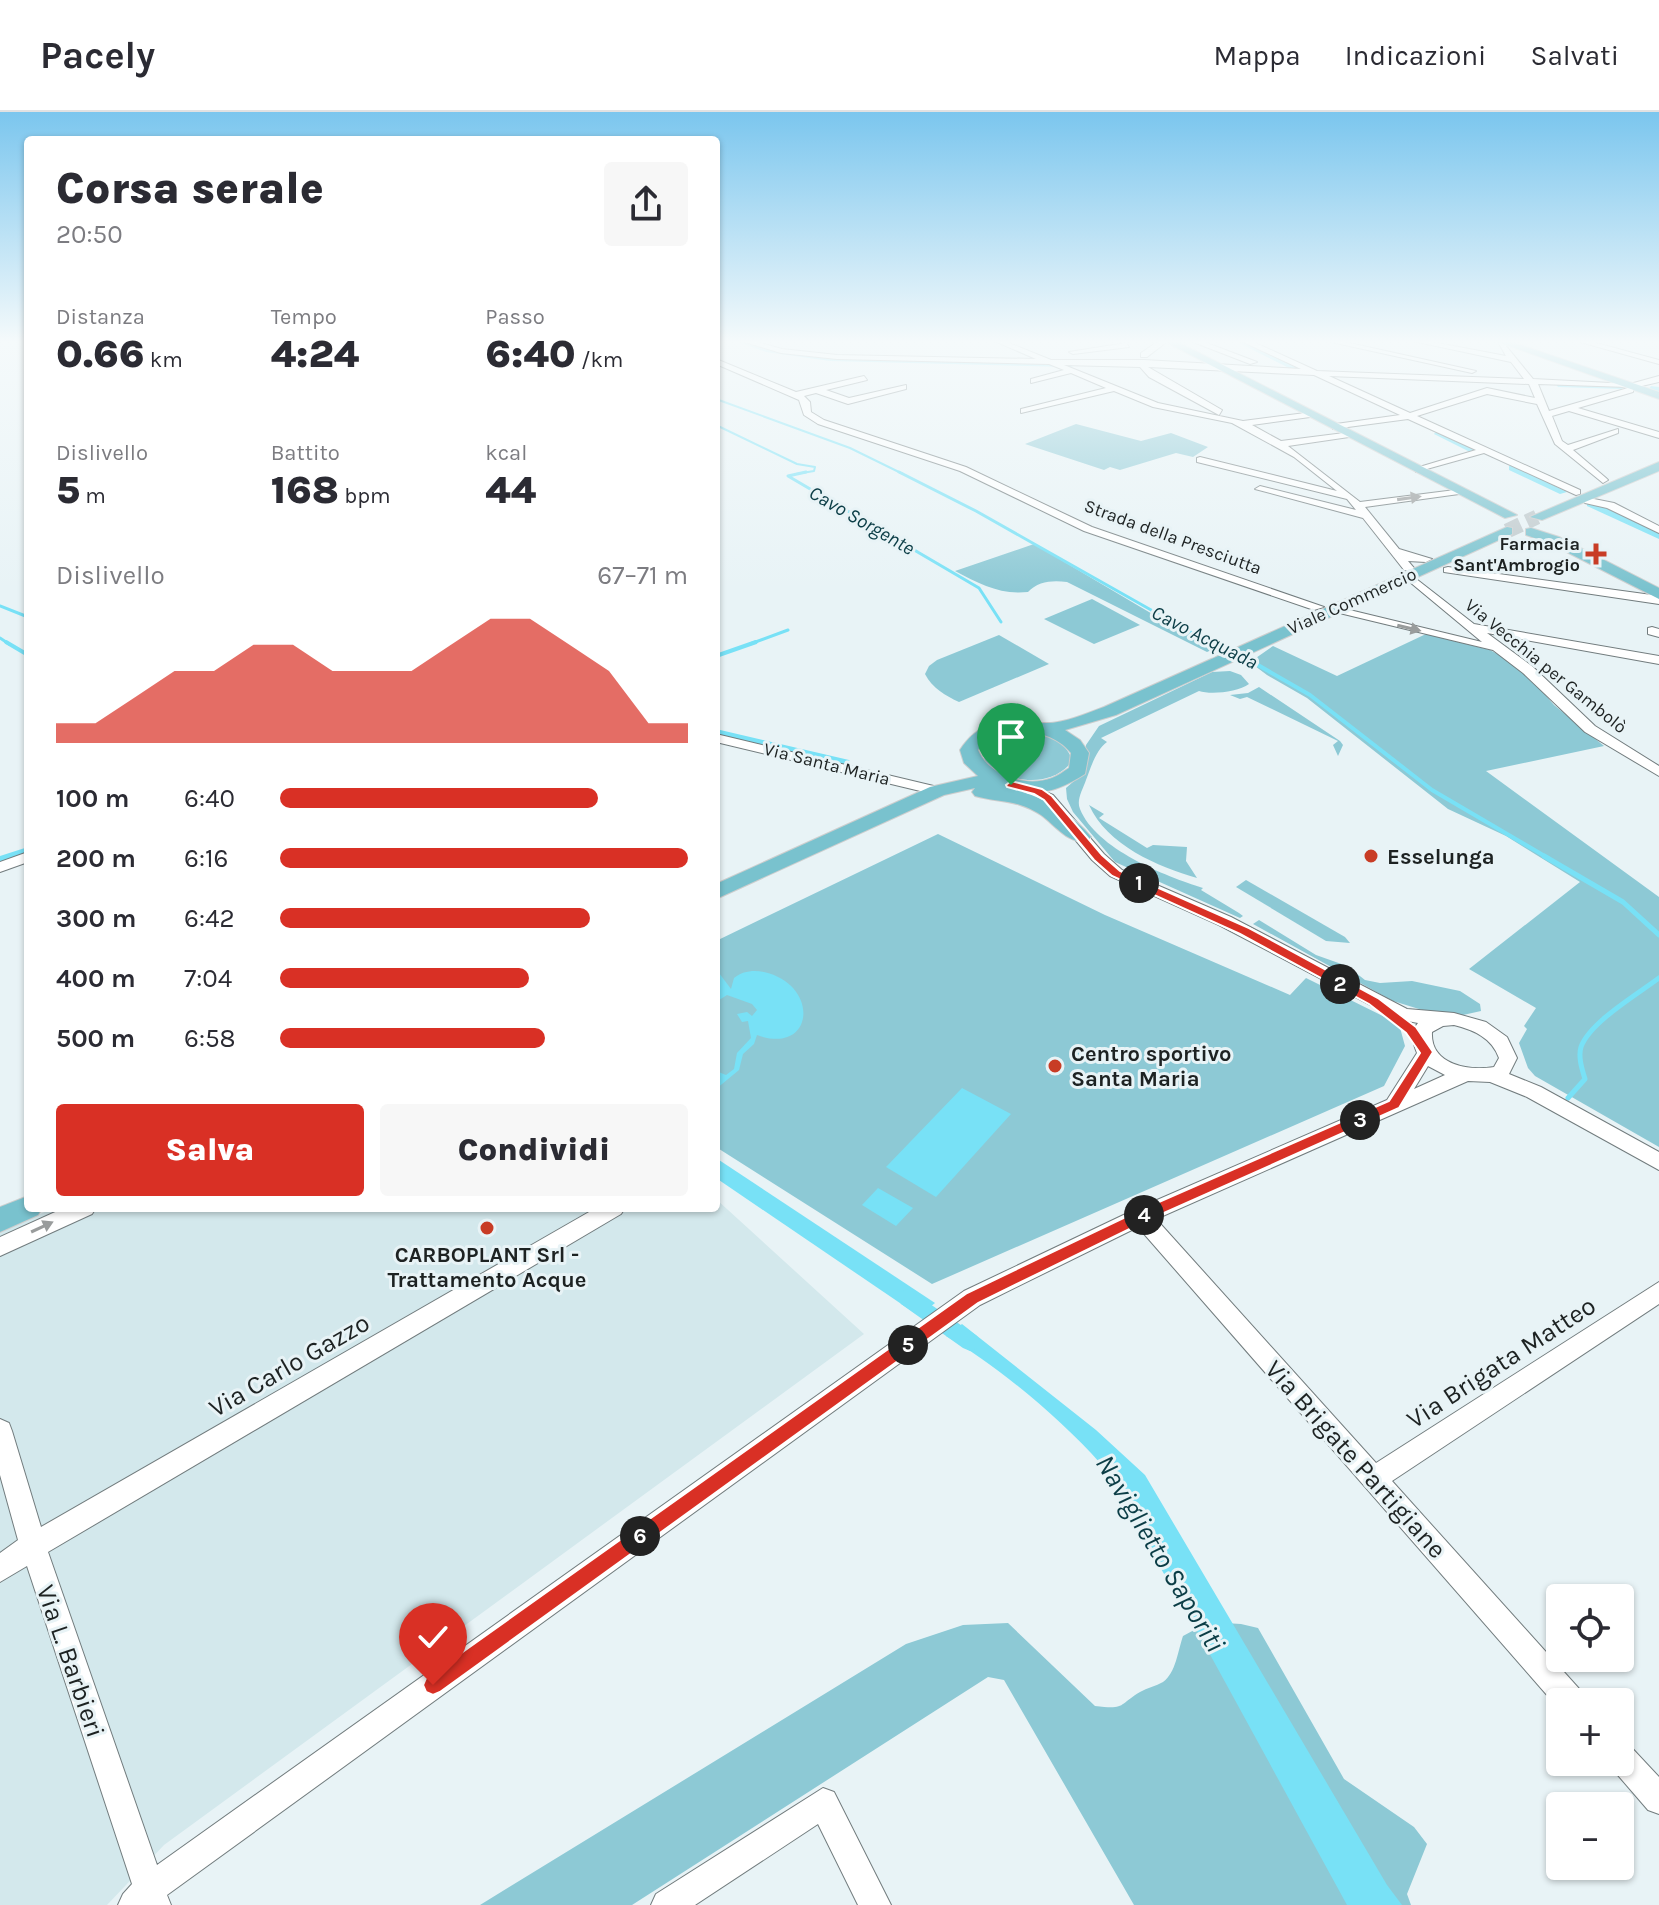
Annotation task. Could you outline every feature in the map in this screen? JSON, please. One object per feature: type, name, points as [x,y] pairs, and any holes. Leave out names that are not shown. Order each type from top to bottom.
[{"type":"main road","points":[[1329,424],[1459,491],[1505,518],[1514,530],[1535,527],[1639,473],[1659,466]]},
{"type":"main road","points":[[1411,574],[1535,527],[1629,483],[1639,473]]},
{"type":"main road","points":[[1326,608],[1379,597],[1426,559],[1487,532],[1505,518],[1576,492],[1601,495]]},
{"type":"main road","name":"Viale Commercio","points":[[1042,729],[1076,723],[1110,711],[1505,518]]},
{"type":"main road","points":[[1535,527],[1554,540],[1659,594]]},
{"type":"main road","name":"Viale Commercio","points":[[937,791],[957,777],[974,741],[994,729],[1022,726],[1042,729],[1062,736],[1076,747],[1089,726],[1110,711]]},
{"type":"main road","points":[[1073,775],[1081,764],[1076,747]]},
{"type":"main road","points":[[969,756],[979,771],[1011,784]]},
{"type":"main road","name":"Viale Commercio","points":[[720,890],[937,791],[967,782],[1051,785],[1073,775]]},
{"type":"main road","points":[[824,843],[940,799],[994,791],[1020,795],[1043,806],[1078,833]]},
{"type":"main road","points":[[0,1220],[24,1209]]},
{"type":"street","name":"Strada della Presciutta","points":[[826,424],[972,472],[1088,529],[1326,608],[1497,649]]},
{"type":"street","name":"Via Vecchia per Gambolò","points":[[1243,424],[1280,444],[1355,502],[1411,574],[1469,626],[1528,670],[1590,729],[1659,772]]},
{"type":"street","points":[[1336,427],[1358,424]]},
{"type":"street","points":[[1425,424],[1576,492]]},
{"type":"street","points":[[1550,424],[1552,434],[1601,495],[1659,530]]},
{"type":"street","points":[[1621,424],[1659,435]]},
{"type":"street","points":[[1566,449],[1615,431]]},
{"type":"street","points":[[1280,444],[1349,434]]},
{"type":"street","points":[[1419,470],[1482,451]]},
{"type":"street","points":[[1200,460],[1355,502],[1459,491]]},
{"type":"street","points":[[1260,489],[1367,516]]},
{"type":"street","points":[[1396,552],[1411,558],[1426,559]]},
{"type":"street","points":[[1448,570],[1659,600]]},
{"type":"street","points":[[1469,626],[1659,660]]},
{"type":"street","name":"Via Santa Maria","points":[[720,739],[937,791]]},
{"type":"street","points":[[1073,775],[1061,788],[1059,796],[1078,833]]},
{"type":"street","points":[[1011,784],[1048,798],[1116,873],[1225,921],[1403,1015],[1471,1022],[1487,1030],[1506,1049],[1499,1071]]},
{"type":"street","points":[[0,867],[24,858]]},
{"type":"street","points":[[1374,1001],[1411,1030],[1436,1062],[1464,1075]]},
{"type":"street","points":[[1394,1105],[1425,1049],[1423,1029],[1439,1020]]},
{"type":"street","points":[[146,1900],[972,1298],[1141,1216],[1464,1075],[1499,1071],[1659,1162]]},
{"type":"street","points":[[0,1247],[76,1212]]},
{"type":"street","name":"Via Carlo Gazzo","points":[[0,1569],[33,1546],[607,1212]]},
{"type":"street","name":"Via Brigate Partigiane","points":[[1141,1216],[1560,1688]]},
{"type":"street","name":"Via Brigata Matteo","points":[[1373,1479],[1659,1292]]},
{"type":"street","name":"Via L. Barbieri","points":[[0,1431],[33,1546],[146,1900]]},
{"type":"street","points":[[1634,1771],[1659,1799]]},
{"type":"street","points":[[667,1905],[823,1803],[875,1905]]},
{"type":"shaded area","points":[[1076,424],[1141,441],[1171,433],[1208,447],[1193,457],[1176,453],[1120,470],[1110,467],[1104,470],[1025,444]]},
{"type":"shaded area","points":[[1034,544],[1176,628],[1222,645],[1207,652],[1067,582],[1046,582],[1028,592],[1008,592],[955,571]]},
{"type":"shaded area","points":[[1092,599],[1140,625],[1094,644],[1044,619]]},
{"type":"shaded area","points":[[1426,634],[1490,650],[1521,667],[1554,705],[1604,746],[1486,771],[1659,897],[1659,1147],[1535,1076],[1528,1068],[1519,1043],[1527,1029],[1524,1026],[1536,1008],[1469,969],[1580,882],[1506,836],[1448,809],[1307,698],[1255,666],[1253,660],[1273,646],[1337,676]]},
{"type":"shaded area","points":[[999,635],[1049,664],[959,702],[935,687],[925,674],[937,660]]},
{"type":"shaded area","points":[[1230,671],[1241,675],[1249,684],[1224,692],[1199,691],[1101,738],[1107,742],[1094,759],[1079,802],[1088,823],[1116,848],[1152,868],[1203,888],[1201,890],[1243,916],[1240,918],[1115,862],[1073,812],[1066,788],[1082,774],[1086,745],[1099,726],[1212,672]]},
{"type":"shaded area","points":[[1259,687],[1340,741],[1343,745],[1338,756],[1333,745],[1338,741],[1247,697],[1240,699],[1230,695],[1248,693]]},
{"type":"shaded area","points":[[1021,732],[1043,735],[1062,745],[1071,757],[1069,765],[1050,777],[1028,780],[1017,779],[986,765],[982,749],[986,744],[999,736]]},
{"type":"shaded area","points":[[1089,805],[1104,814],[1099,818],[1147,848],[1153,845],[1187,847],[1186,861],[1197,878],[1150,861],[1121,843],[1097,819]]},
{"type":"shaded area","name":"Centro sportivo Santa Maria","points":[[938,834],[1105,915],[1290,995],[1306,978],[1399,1024],[1405,1046],[1384,1086],[932,1284],[720,1150],[720,939]]},
{"type":"shaded area","points":[[1246,880],[1345,937],[1350,943],[1326,941],[1236,887]]},
{"type":"shaded area","points":[[1259,920],[1316,955],[1347,966],[1365,980],[1380,983],[1412,981],[1460,991],[1480,1004],[1481,1011],[1463,1015],[1432,1013],[1393,1001],[1253,924]]},
{"type":"shaded area","points":[[720,1203],[864,1334],[164,1845],[107,1905],[0,1905],[0,1233],[45,1212],[720,1212]]},
{"type":"shaded area","points":[[1209,1622],[1258,1628],[1344,1779],[1414,1827],[1427,1844],[1407,1894],[1411,1905],[1134,1905],[1004,1680],[988,1677],[632,1905],[480,1905],[906,1644],[963,1625],[1008,1623],[1095,1706],[1112,1707],[1163,1682],[1174,1667],[1183,1636]]},
{"type":"water","points":[[764,972],[782,979],[795,990],[802,1003],[803,1016],[799,1028],[790,1036],[776,1039],[757,1035],[754,1044],[743,1054],[739,1070],[720,1086],[720,1073],[726,1075],[734,1069],[737,1053],[751,1038],[748,1021],[742,1022],[737,1014],[747,1012],[752,1016],[757,1010],[752,1004],[727,995],[720,999],[720,974],[731,989],[734,978],[741,974]]},
{"type":"water","points":[[962,1088],[1011,1114],[936,1197],[886,1167]]},
{"type":"water","points":[[720,1161],[935,1303],[919,1316],[720,1181]]},
{"type":"water","points":[[878,1188],[913,1208],[896,1226],[862,1205]]},
{"type":"water","points":[[962,1324],[1096,1430],[1145,1475],[1387,1885],[1402,1905],[1347,1905],[1201,1638],[1100,1463],[1028,1394],[987,1362],[946,1336]]},
{"type":"waterway","name":"Cavo Acquada","points":[[783,424],[850,448],[901,473]]},
{"type":"waterway","name":"Cavo Sorgente","points":[[720,427],[797,464],[815,467],[814,471],[800,473]]},
{"type":"waterway","points":[[1437,432],[1475,451]]},
{"type":"waterway","points":[[1512,468],[1563,492]]},
{"type":"waterway","name":"Cavo Sorgente","points":[[800,473],[806,472]]},
{"type":"waterway","name":"Cavo Sorgente","points":[[796,474],[800,473]]},
{"type":"waterway","name":"Cavo Sorgente","points":[[800,473],[788,476],[979,588],[1001,622]]},
{"type":"waterway","name":"Cavo Acquada","points":[[901,473],[976,511],[1190,632],[1219,642]]},
{"type":"waterway","points":[[1590,504],[1659,536]]},
{"type":"waterway","points":[[0,606],[24,615]]},
{"type":"waterway","points":[[750,644],[788,630]]},
{"type":"waterway","points":[[0,638],[6,642]]},
{"type":"waterway","points":[[6,642],[24,653]]},
{"type":"waterway","points":[[720,655],[756,642]]},
{"type":"waterway","name":"Cavo Acquada","points":[[1219,642],[1223,644]]},
{"type":"waterway","name":"Cavo Acquada","points":[[1219,642],[1310,695],[1432,790],[1548,858]]},
{"type":"waterway","points":[[720,734],[845,763]]},
{"type":"waterway","points":[[0,861],[24,852]]},
{"type":"waterway","name":"Cavo Acquada","points":[[1544,856],[1623,902],[1659,935]]},
{"type":"waterway","name":"Cavo Acquada","points":[[1568,1098],[1585,1079],[1580,1055],[1586,1038],[1604,1018],[1659,978]]},
{"type":"waterway","name":"Naviglietto Saporiti","points":[[908,1298],[970,1342]]},
{"type":"tunnel","points":[[1507,531],[1537,517]]},
{"type":"place","name":"Farmacia Sant'Ambrogio","points":[[1596,554]]},
{"type":"place","name":"Esselunga","points":[[1371,856]]},
{"type":"place","name":"Centro sportivo Santa Maria","points":[[1055,1066]]},
{"type":"place","name":"CARBOPLANT Srl - Trattamento Acque","points":[[487,1228]]},
{"type":"route","points":[[433,1685],[972,1298],[1141,1216],[1394,1105],[1410,1083],[1427,1052],[1400,1020],[1374,1001],[1245,931],[1116,873],[1098,857],[1048,798],[1011,785]]}]
